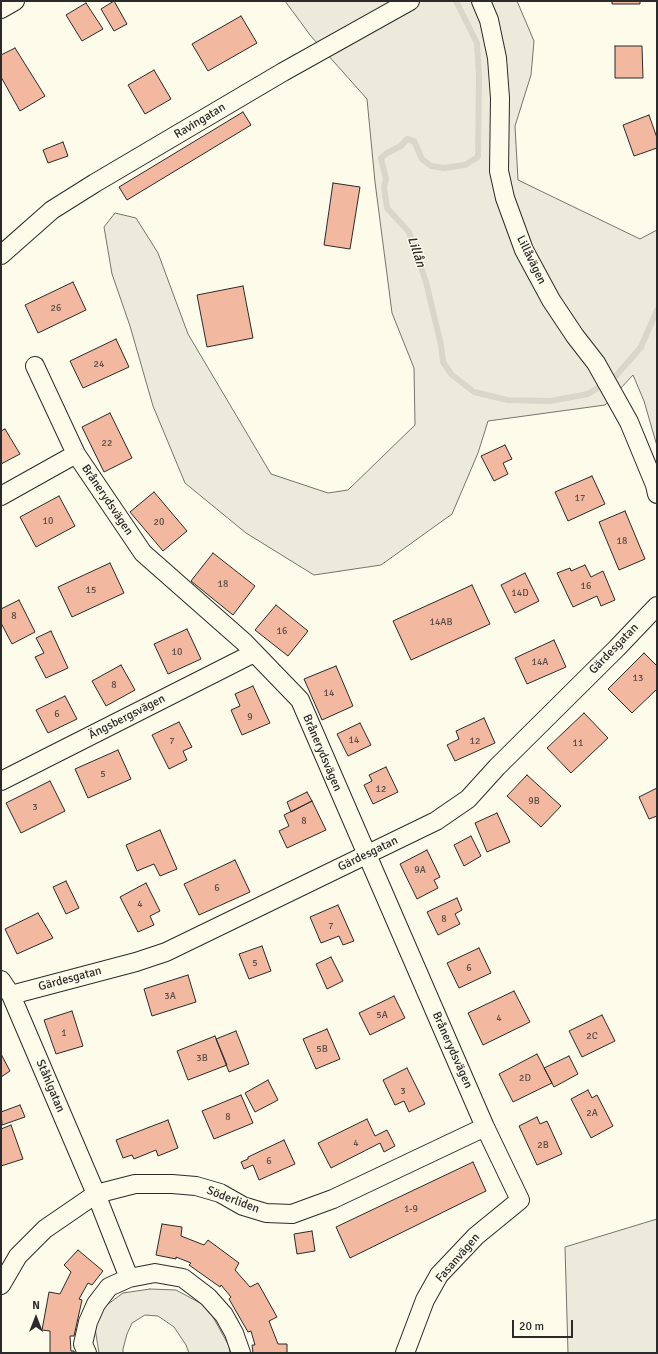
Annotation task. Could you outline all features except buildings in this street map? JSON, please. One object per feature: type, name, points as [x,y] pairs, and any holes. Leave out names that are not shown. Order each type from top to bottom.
[{"type":"street","points":[[1,9],[15,1]]},
{"type":"street","name":"Ravingatan","points":[[1,255],[52,210],[95,183],[273,78],[410,1]]},
{"type":"street","name":"Lillåvägen","points":[[481,1],[489,20],[497,58],[500,98],[499,171],[505,198],[524,250],[551,300],[575,336],[596,363],[629,422],[655,485],[657,494]]},
{"type":"street","name":"Brånerydsvägen","points":[[34,366],[76,454],[143,553],[244,642],[300,700],[485,1127],[520,1200]]},
{"type":"street","points":[[1,496],[76,454]]},
{"type":"street","name":"Gärdesgatan","points":[[11,995],[136,962],[166,952],[436,821],[468,799],[497,767],[617,648],[657,606]]},
{"type":"street","name":"Ängsbergsvägen","points":[[1,781],[254,653]]},
{"type":"street","name":"Ståhlgatan","points":[[1,980],[11,995],[96,1194],[129,1278]]},
{"type":"street","name":"Söderliden","points":[[1,1285],[18,1256],[45,1229],[96,1194],[135,1184],[172,1184],[196,1186],[220,1193],[243,1206],[266,1213],[292,1214],[333,1199],[485,1127]]},
{"type":"street","name":"Fasanvägen","points":[[405,1353],[425,1300],[439,1276],[476,1236],[520,1200]]},
{"type":"street","points":[[87,1353],[83,1344],[88,1322],[96,1304],[109,1287],[129,1278],[156,1273],[183,1278],[208,1297],[224,1315],[234,1333],[241,1353]]},
{"type":"shaded area","points":[[285,1],[517,1],[534,41],[531,75],[515,126],[518,180],[640,239],[657,230],[657,446],[644,401],[633,375],[605,405],[488,421],[478,453],[452,514],[381,565],[314,575],[246,533],[185,483],[153,406],[130,326],[112,274],[104,227],[115,213],[136,218],[158,253],[188,334],[271,474],[328,493],[348,490],[415,425],[414,368],[392,313],[375,182],[367,99],[310,35]]},
{"type":"shaded area","points":[[657,1219],[657,1353],[568,1353],[565,1247]]},
{"type":"shaded area","points":[[150,1289],[176,1290],[202,1304],[213,1317],[229,1346],[230,1353],[189,1353],[186,1345],[174,1327],[158,1316],[145,1315],[132,1323],[127,1334],[123,1353],[99,1353],[95,1328],[104,1307],[123,1293]]},
{"type":"waterway","name":"Lillån","points":[[456,1],[477,43],[479,77],[478,157],[465,165],[444,168],[431,166],[422,159],[414,141],[407,139],[401,146],[387,153],[381,158],[386,179],[384,187],[387,208],[409,232],[426,282],[441,345],[443,362],[452,375],[474,392],[508,400],[550,401],[588,394],[615,377],[641,347],[657,310]]}]
